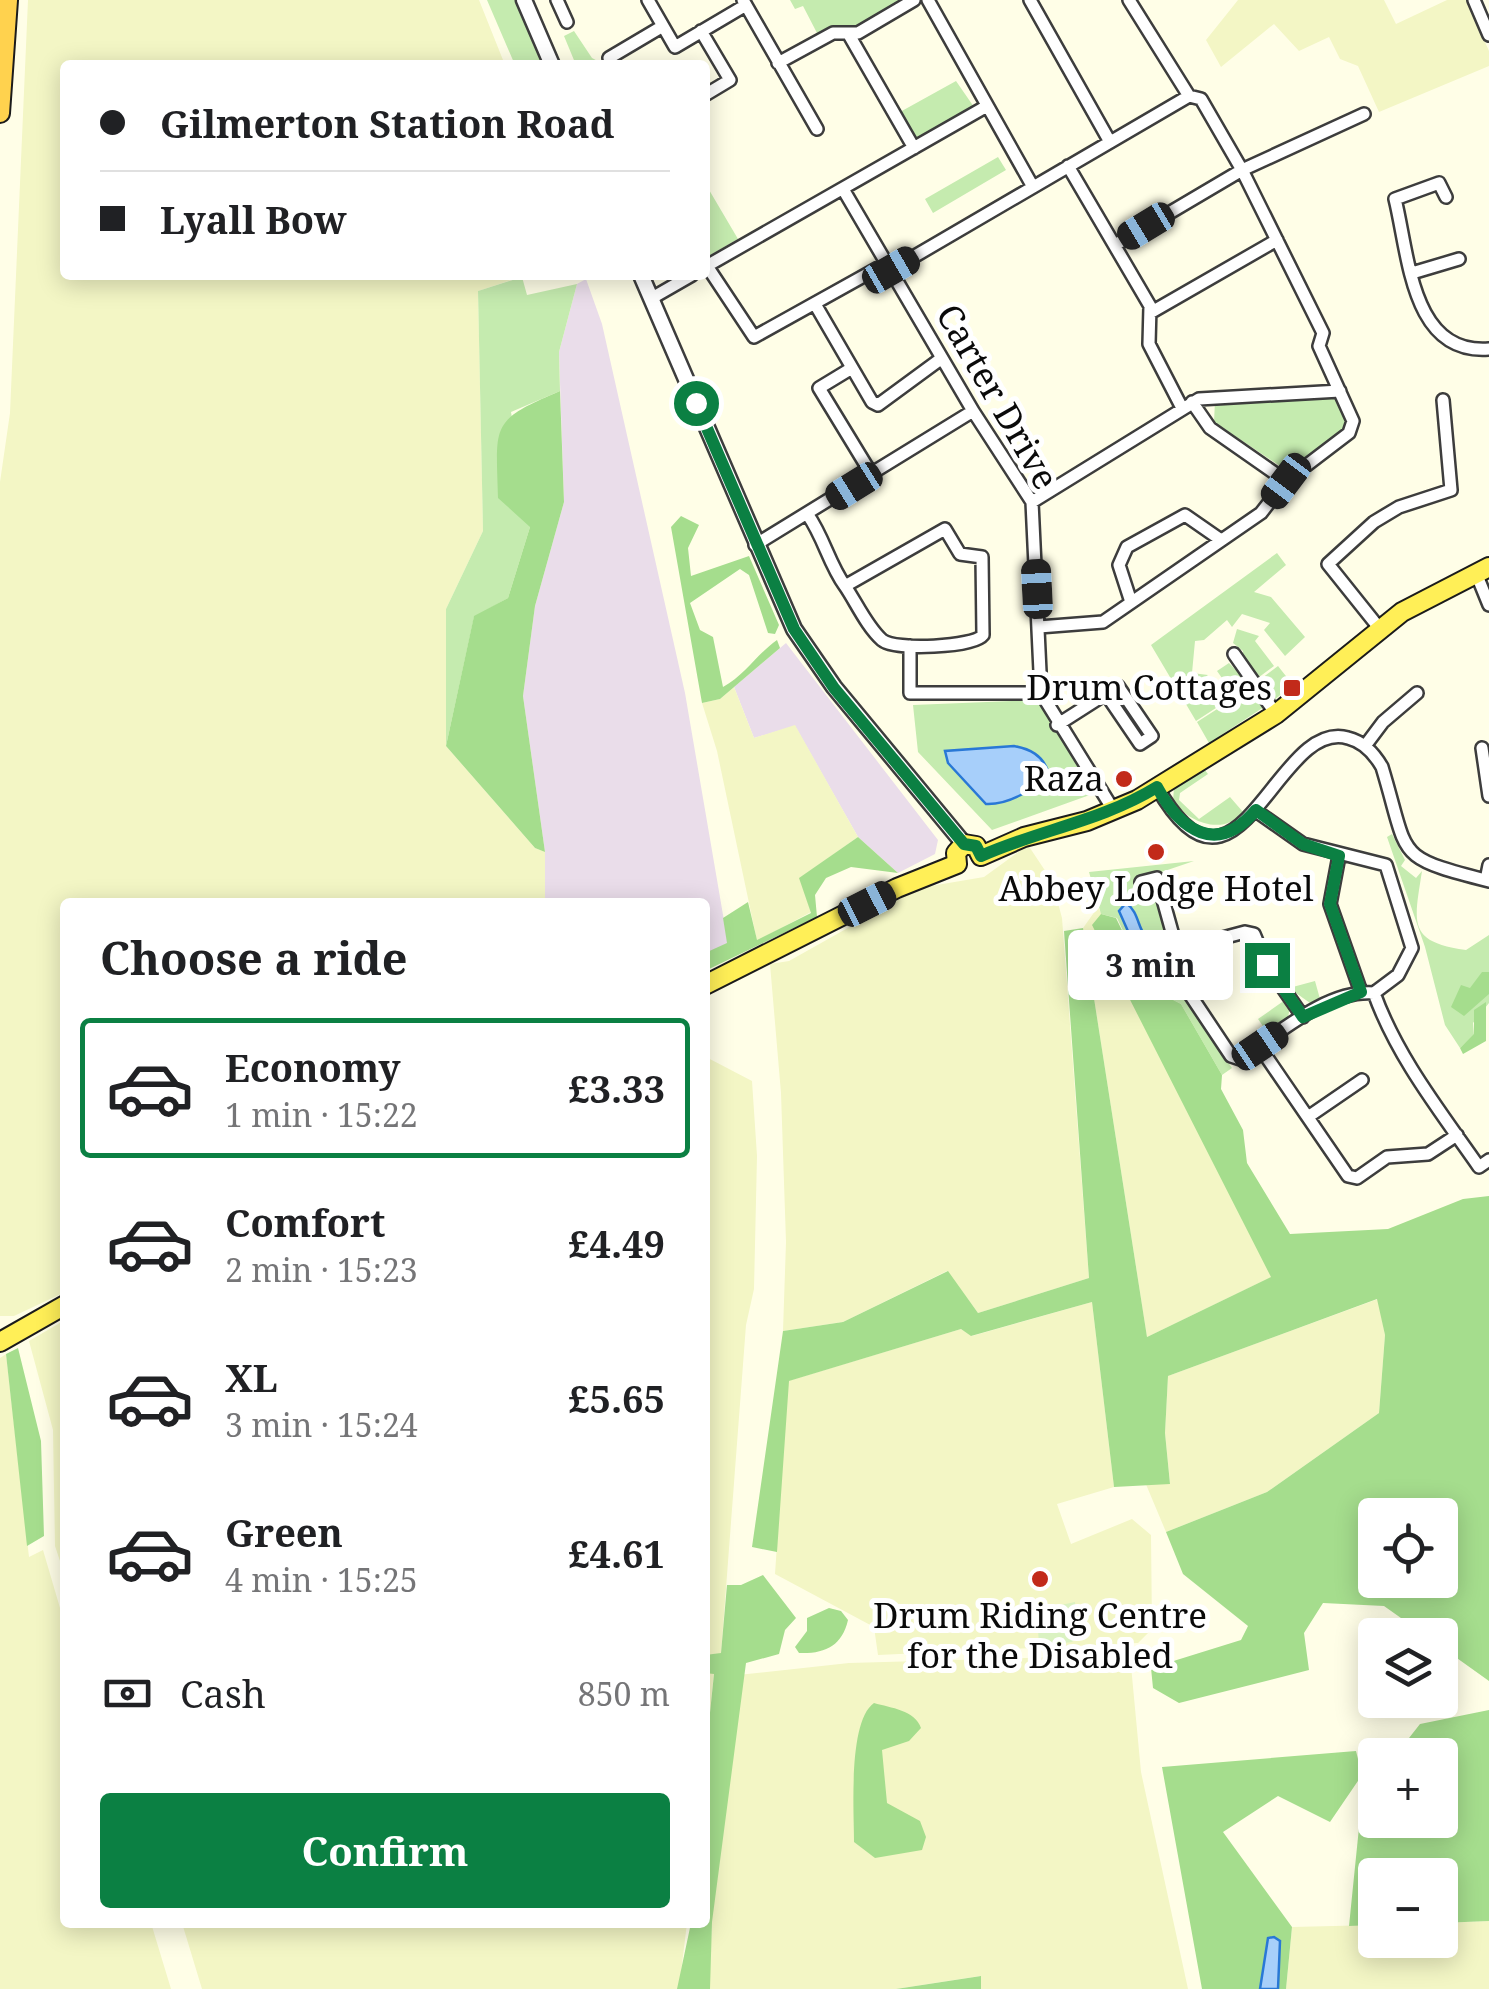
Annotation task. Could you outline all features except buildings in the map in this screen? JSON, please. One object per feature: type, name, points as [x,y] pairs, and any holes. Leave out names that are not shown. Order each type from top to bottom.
[{"type":"highway","points":[[0,113],[8,0]]},
{"type":"main road","points":[[710,983],[897,888],[957,864],[972,870],[981,856],[1024,837],[1114,811],[1276,714],[1416,603],[1482,570]]},
{"type":"main road","points":[[957,864],[956,853],[964,844],[976,846],[981,856]]},
{"type":"main road","points":[[0,1342],[60,1308]]},
{"type":"street","points":[[524,0],[550,60]]},
{"type":"street","points":[[557,0],[567,22]]},
{"type":"street","points":[[648,0],[675,46],[744,3],[816,130]]},
{"type":"street","points":[[778,62],[833,33],[858,33],[914,0]]},
{"type":"street","points":[[928,0],[1033,186]]},
{"type":"street","points":[[1030,0],[1110,142]]},
{"type":"street","points":[[1130,0],[1189,96]]},
{"type":"street","points":[[1474,0],[1489,35]]},
{"type":"street","points":[[610,60],[664,26]]},
{"type":"street","points":[[701,31],[730,80],[710,92]]},
{"type":"street","points":[[848,33],[914,148]]},
{"type":"street","points":[[710,273],[754,337],[889,267],[1189,96],[1201,99],[1242,170],[1322,333],[1319,346],[1352,420],[1349,433],[1286,481],[1261,513],[1103,622],[1039,628]]},
{"type":"street","points":[[710,265],[986,106]]},
{"type":"street","points":[[1115,245],[1242,170],[1364,114]]},
{"type":"street","points":[[1068,166],[1150,312],[1149,344],[1187,405],[1210,428],[1286,481]]},
{"type":"street","points":[[1446,197],[1440,179],[1394,199],[1422,310],[1433,329],[1456,346],[1489,349]]},
{"type":"street","name":"Carter Drive","points":[[842,188],[973,412],[1032,502],[1041,692],[1057,725],[1114,811]]},
{"type":"street","points":[[1150,312],[1277,240]]},
{"type":"street","points":[[1412,273],[1459,259]]},
{"type":"street","points":[[644,280],[794,629],[834,688],[964,844]]},
{"type":"street","points":[[652,298],[683,280]]},
{"type":"street","points":[[815,304],[878,405],[942,358]]},
{"type":"street","points":[[852,368],[819,388],[872,475]]},
{"type":"street","points":[[1032,502],[1187,405],[1210,397],[1340,391]]},
{"type":"street","points":[[1380,629],[1328,564],[1374,522],[1399,506],[1451,490],[1443,400]]},
{"type":"street","points":[[755,544],[973,412]]},
{"type":"street","points":[[808,515],[845,586],[882,640],[910,646],[980,640],[982,558],[960,554],[945,529],[940,528],[845,586]]},
{"type":"street","points":[[1131,602],[1119,565],[1127,548],[1185,516],[1221,540]]},
{"type":"street","points":[[1482,570],[1489,605]]},
{"type":"street","points":[[910,646],[910,694],[1041,692]]},
{"type":"street","points":[[1234,654],[1276,714]]},
{"type":"street","points":[[1057,725],[1118,686],[1152,736],[1140,744],[1106,694]]},
{"type":"street","points":[[1366,746],[1383,722],[1417,694]]},
{"type":"street","points":[[1157,787],[1176,816],[1198,832],[1232,831],[1256,810],[1308,746],[1340,736],[1366,746],[1382,767],[1408,850],[1427,866],[1488,881],[1489,865]]},
{"type":"street","points":[[1482,748],[1489,796]]},
{"type":"street","points":[[1141,882],[1157,878],[1189,993],[1235,1058],[1303,1017],[1367,992],[1398,975],[1412,948],[1386,865],[1303,844],[1256,810]]},
{"type":"street","points":[[1339,856],[1330,904],[1367,992],[1390,1038],[1479,1167],[1489,1160]]},
{"type":"street","points":[[1177,950],[1245,932],[1254,934],[1267,965],[1303,1017]]},
{"type":"street","points":[[1260,1046],[1348,1176],[1357,1178],[1388,1157],[1428,1154],[1457,1135]]},
{"type":"street","points":[[1308,1117],[1362,1080]]},
{"type":"shaded area","points":[[586,280],[602,324],[685,693],[728,944],[710,953],[710,898],[545,898],[545,852],[523,696],[535,606],[564,502],[559,352],[577,284]]},
{"type":"shaded area","points":[[786,643],[938,840],[935,854],[898,873],[858,837],[795,726],[754,738],[734,687]]},
{"type":"green space","points":[[28,0],[479,0],[503,60],[60,60],[60,280],[512,280],[478,291],[483,531],[446,609],[446,746],[535,848],[545,852],[545,898],[60,898],[60,1294],[14,1316],[0,1316],[0,482],[10,413]]},
{"type":"green space","points":[[487,0],[515,0],[540,60],[513,60]]},
{"type":"green space","points":[[790,0],[902,0],[857,26],[831,26],[817,33],[803,6],[795,9]]},
{"type":"green space","points":[[1238,0],[1384,0],[1396,24],[1447,0],[1466,0],[1489,51],[1489,66],[1379,112],[1358,66],[1340,59],[1329,37],[1299,51],[1274,24],[1221,67],[1206,40]]},
{"type":"green space","points":[[574,31],[596,60],[574,60],[564,36]]},
{"type":"green space","points":[[956,81],[974,107],[916,142],[900,112]]},
{"type":"green space","points":[[998,157],[1006,170],[933,213],[925,199]]},
{"type":"green space","points":[[710,191],[738,239],[710,255]]},
{"type":"green space","points":[[513,280],[523,280],[527,295],[577,284],[559,352],[560,391],[511,412],[530,527],[508,598],[474,617],[446,746],[446,609],[483,531],[478,291]]},
{"type":"green space","points":[[560,391],[564,502],[535,606],[523,696],[545,852],[535,848],[446,746],[474,616],[508,598],[530,527],[498,498],[498,439],[509,418]]},
{"type":"green space","points":[[1338,395],[1349,415],[1344,432],[1289,472],[1214,422],[1215,401]]},
{"type":"green space","points":[[681,516],[699,525],[688,548],[691,576],[749,556],[779,625],[775,634],[768,633],[749,575],[740,569],[690,603],[700,630],[713,637],[723,687],[777,640],[780,648],[720,699],[702,703],[671,527]]},
{"type":"green space","points":[[1277,553],[1286,565],[1254,592],[1271,597],[1305,637],[1285,656],[1264,630],[1270,623],[1242,614],[1232,627],[1227,620],[1204,640],[1195,641],[1192,673],[1208,675],[1204,678],[1213,689],[1209,693],[1219,706],[1196,721],[1151,645]]},
{"type":"green space","points":[[1237,629],[1259,636],[1255,641],[1274,666],[1255,680],[1243,662],[1243,651],[1233,643]]},
{"type":"green space","points":[[1229,663],[1249,684],[1234,695],[1217,671]]},
{"type":"green space","points":[[1278,666],[1293,685],[1274,700],[1258,681]]},
{"type":"green space","points":[[1253,686],[1264,707],[1209,743],[1197,722]]},
{"type":"green space","points":[[734,687],[754,738],[795,725],[858,837],[800,878],[811,912],[757,941],[717,751],[702,703],[720,699]]},
{"type":"green space","points":[[1037,700],[1098,792],[992,830],[918,752],[913,705]]},
{"type":"green space","points":[[1204,769],[1208,774],[1180,793],[1179,800],[1199,819],[1230,797],[1243,812],[1226,824],[1197,820],[1173,801],[1174,788]]},
{"type":"green space","points":[[1392,834],[1405,860],[1401,866],[1416,878],[1422,871],[1417,917],[1424,935],[1433,942],[1466,950],[1489,935],[1489,1003],[1473,1023],[1474,1035],[1460,1048],[1445,1025],[1425,947],[1387,837]]},
{"type":"green space","points":[[858,837],[898,873],[851,867],[826,878],[815,895],[817,917],[710,969],[710,951],[727,943],[723,918],[748,902],[757,940],[811,913],[799,878]]},
{"type":"green space","points":[[1028,845],[1052,881],[1062,918],[1089,1278],[978,1313],[947,1271],[843,1322],[783,1331],[786,1242],[781,1093],[770,964],[789,961],[919,888],[984,877]]},
{"type":"green space","points":[[1194,861],[1135,881],[1137,890],[1147,888],[1157,895],[1179,992],[1232,1068],[1222,1075],[1181,1004],[1150,988],[1117,918],[1101,914],[1089,872]]},
{"type":"green space","points":[[1098,907],[1284,1271],[1147,1337],[1083,928]]},
{"type":"green space","points":[[1101,914],[1116,918],[1150,988],[1181,1004],[1222,1075],[1221,1089],[1243,1130],[1247,1163],[1290,1234],[1388,1229],[1463,1199],[1489,1196],[1489,1681],[1458,1659],[1458,1618],[1401,1618],[1384,1606],[1323,1603],[1304,1633],[1309,1670],[1179,1703],[1153,1688],[1151,1668],[1241,1640],[1248,1626],[1183,1574],[1166,1532],[1267,1492],[1379,1413],[1385,1335],[1377,1299],[1168,1376],[1165,1433],[1170,1484],[1114,1487],[1092,1302],[971,1336],[961,1329],[789,1381],[777,1552],[752,1547],[783,1331],[843,1322],[948,1271],[978,1313],[1089,1278],[1064,931],[1083,928],[1147,1337],[1271,1277],[1092,925]]},
{"type":"green space","points":[[1482,972],[1489,972],[1489,994],[1464,1016],[1451,1007],[1461,985],[1470,988]]},
{"type":"green space","points":[[1315,981],[1320,999],[1310,1003],[1289,988]]},
{"type":"green space","points":[[1285,1000],[1290,1008],[1288,1017],[1267,1032],[1258,1019]]},
{"type":"green space","points":[[1486,1002],[1486,1041],[1463,1054],[1460,1048],[1474,1034],[1474,1010]]},
{"type":"green space","points":[[710,1059],[752,1081],[757,1156],[754,1289],[746,1325],[721,1654],[710,1655]]},
{"type":"green space","points":[[1378,1299],[1385,1335],[1379,1413],[1267,1492],[1166,1532],[1145,1482],[1170,1483],[1165,1433],[1168,1376]]},
{"type":"green space","points":[[1092,1302],[1114,1487],[1057,1504],[1071,1544],[1132,1519],[1151,1535],[1152,1629],[1138,1643],[878,1655],[874,1627],[775,1574],[788,1381],[961,1329],[972,1336]]},
{"type":"green space","points":[[60,1323],[60,1561],[55,1546],[53,1430],[29,1341]]},
{"type":"green space","points":[[18,1348],[41,1441],[44,1536],[27,1546],[6,1354]]},
{"type":"green space","points":[[6,1354],[29,1557],[43,1550],[60,1608],[60,1928],[153,1928],[171,1989],[0,1989],[0,1358]]},
{"type":"green space","points":[[763,1575],[796,1618],[785,1630],[779,1654],[746,1663],[712,1922],[710,1989],[677,1989],[690,1928],[710,1928],[710,1713],[714,1674],[710,1674],[710,1654],[721,1653],[727,1585],[741,1585]]},
{"type":"green space","points":[[1075,1602],[1077,1637],[1072,1642],[1039,1646],[1037,1610]]},
{"type":"green space","points":[[829,1608],[841,1611],[848,1620],[837,1642],[824,1650],[799,1653],[795,1647],[807,1631],[807,1618]]},
{"type":"green space","points":[[1130,1655],[1141,1772],[1188,1989],[981,1989],[980,1976],[896,1989],[709,1989],[713,1894],[738,1675],[849,1663]]},
{"type":"green space","points":[[710,1673],[714,1673],[710,1712]]},
{"type":"green space","points":[[874,1703],[908,1713],[921,1728],[909,1741],[882,1750],[887,1803],[920,1821],[926,1837],[922,1850],[875,1858],[854,1842],[853,1810],[856,1747],[866,1713]]},
{"type":"green space","points":[[1489,1710],[1489,1921],[1458,1922],[1458,1858],[1358,1858],[1358,1926],[1349,1926],[1358,1837],[1458,1838],[1458,1738],[1409,1738],[1420,1724]]},
{"type":"green space","points":[[1356,1751],[1358,1781],[1330,1822],[1278,1796],[1223,1832],[1292,1927],[1286,1989],[1202,1989],[1162,1767]]},
{"type":"green space","points":[[1489,1921],[1489,1989],[1286,1989],[1292,1927],[1358,1925],[1358,1958],[1458,1958],[1458,1922]]},
{"type":"green space","points":[[184,1928],[686,1928],[679,1989],[202,1989]]},
{"type":"green space","points":[[981,1976],[981,1989],[896,1989]]},
{"type":"water","points":[[1014,746],[1035,754],[1048,771],[1029,790],[994,804],[986,804],[948,763],[945,751]]},
{"type":"water","points":[[1126,903],[1147,939],[1143,947],[1135,947],[1119,911]]},
{"type":"water","points":[[1268,1938],[1280,1941],[1278,1989],[1260,1989]]},
{"type":"place","name":"Drum Cottages","points":[[1292,688]]},
{"type":"place","name":"Raza","points":[[1124,779]]},
{"type":"place","name":"Abbey Lodge Hotel","points":[[1156,852]]},
{"type":"place","name":"Drum Riding Centre for the Disabled","points":[[1040,1579]]},
{"type":"route","points":[[696,403],[794,629],[834,688],[908,780],[964,844],[976,846],[981,856],[1024,837],[1114,811],[1157,787],[1176,816],[1198,832],[1232,831],[1256,810],[1303,844],[1339,856],[1330,904],[1361,992],[1303,1017],[1267,965]]}]
